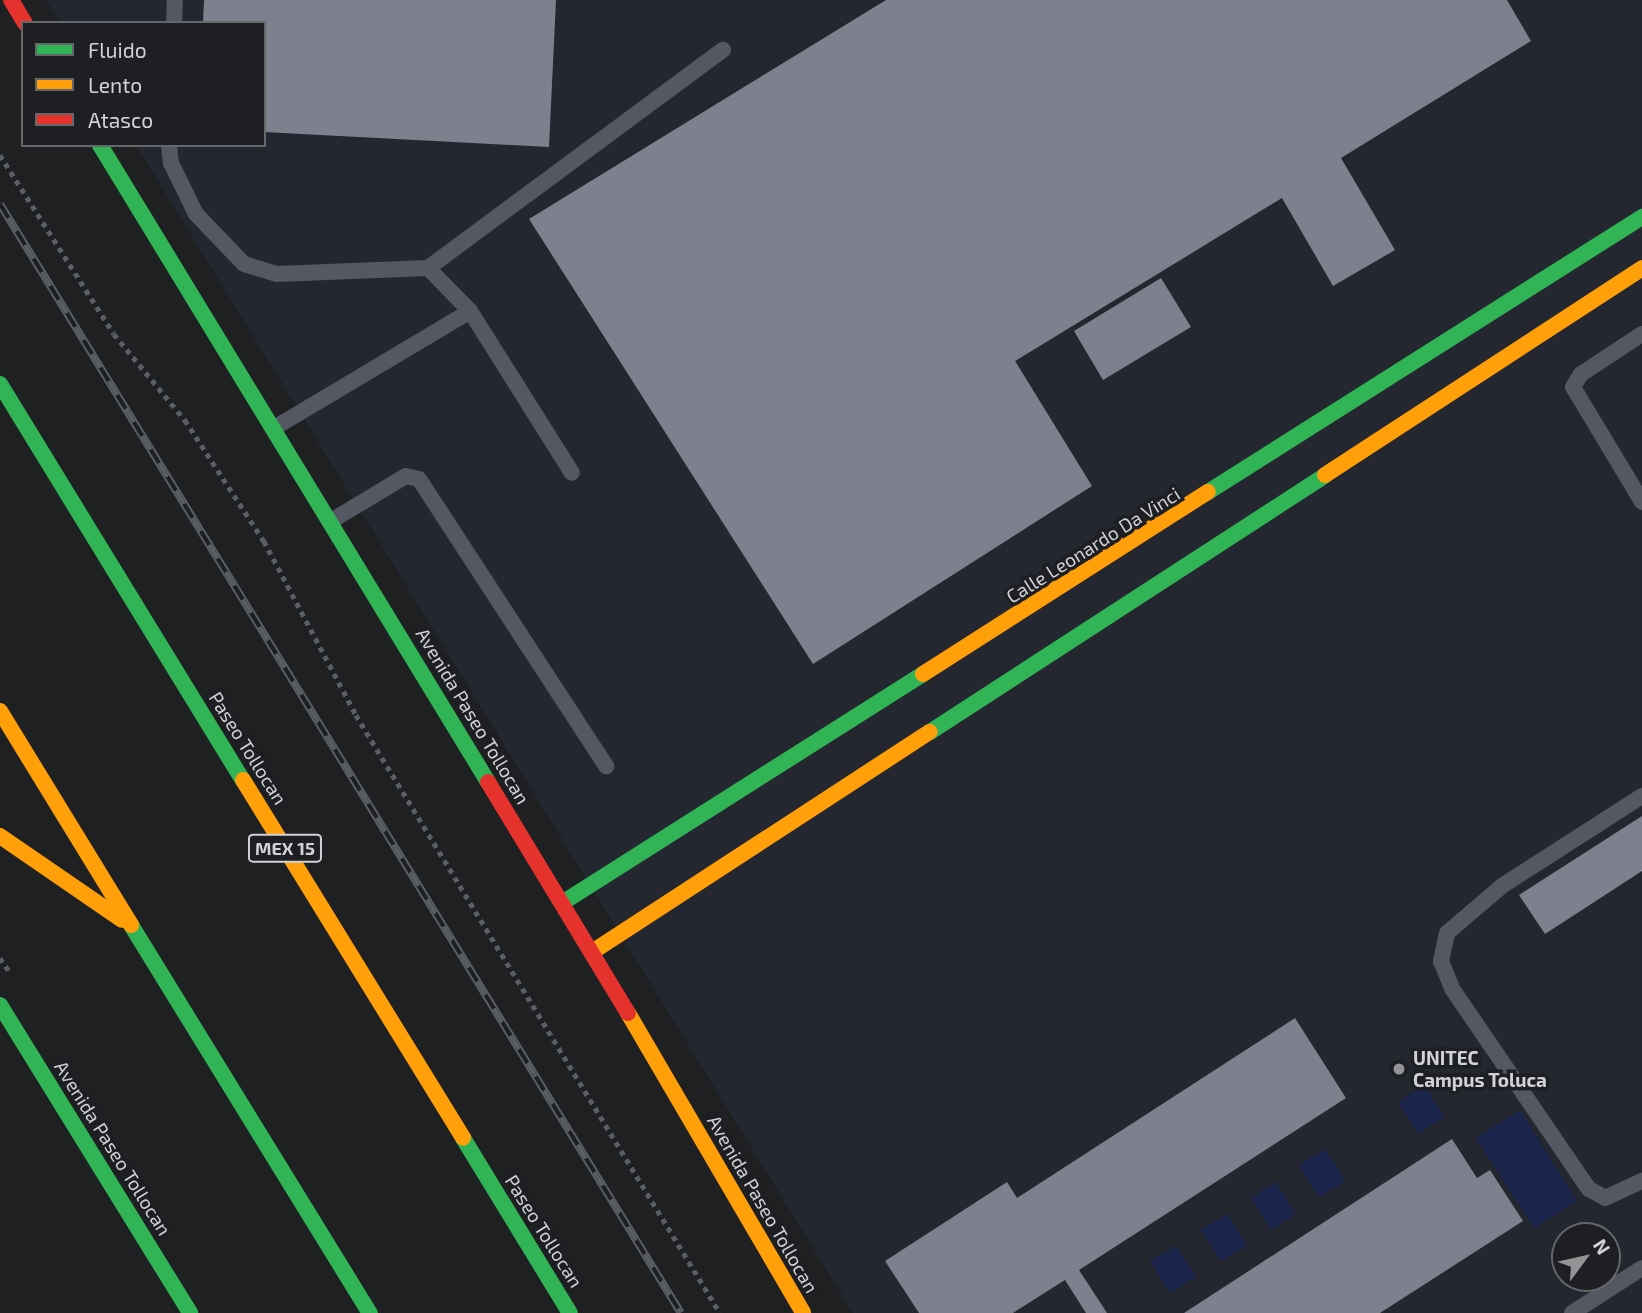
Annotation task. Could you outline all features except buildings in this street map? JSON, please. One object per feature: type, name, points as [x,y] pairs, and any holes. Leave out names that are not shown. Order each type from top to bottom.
[{"type":"main road","points":[[11,0],[24,21]]},
{"type":"main road","name":"Avenida Paseo Tollocan","points":[[101,147],[562,902],[803,1313]]},
{"type":"main road","name":"Calle Leonardo Da Vinci","points":[[562,902],[1176,518],[1642,217]]},
{"type":"main road","points":[[592,952],[1642,268]]},
{"type":"main road","name":"Paseo Tollocan","points":[[0,384],[570,1313]]},
{"type":"main road","points":[[0,711],[370,1313]]},
{"type":"main road","points":[[0,836],[133,928]]},
{"type":"main road","name":"Avenida Paseo Tollocan","points":[[0,1005],[190,1313]]},
{"type":"lane","points":[[174,21],[175,0]]},
{"type":"lane","points":[[428,268],[723,50]]},
{"type":"lane","points":[[169,147],[171,163],[196,214],[244,264],[277,274],[428,268],[442,276],[470,311],[572,473]]},
{"type":"lane","points":[[274,428],[470,311]]},
{"type":"lane","points":[[1642,334],[1581,374],[1573,387],[1642,502]]},
{"type":"lane","points":[[331,521],[406,476],[419,479],[606,766]]},
{"type":"lane","points":[[1642,796],[1502,886],[1447,933],[1441,950],[1454,990],[1589,1189],[1605,1198],[1642,1181]]},
{"type":"lane","points":[[1572,1313],[1642,1268]]},
{"type":"path","points":[[0,155],[114,334],[185,420],[264,541],[355,715],[720,1313]]},
{"type":"shaded area","points":[[46,0],[1642,0],[1642,1313],[853,1313],[137,147],[266,147],[266,21],[59,21]]},
{"type":"shaded area","points":[[1424,1085],[1444,1117],[1418,1134],[1398,1102]]},
{"type":"shaded area","points":[[1520,1110],[1577,1201],[1534,1228],[1476,1138]]},
{"type":"shaded area","points":[[1325,1149],[1345,1181],[1319,1197],[1299,1165]]},
{"type":"shaded area","points":[[1276,1182],[1296,1214],[1271,1230],[1251,1198]]},
{"type":"shaded area","points":[[1227,1214],[1247,1246],[1221,1261],[1201,1230]]},
{"type":"shaded area","points":[[1176,1246],[1196,1277],[1170,1293],[1150,1261]]},
{"type":"railway","points":[[0,204],[681,1313]]},
{"type":"traffic: fast","points":[[101,147],[488,782]]},
{"type":"traffic: fast","points":[[1208,492],[1642,217]]},
{"type":"traffic: fast","points":[[0,384],[243,780]]},
{"type":"traffic: fast","points":[[930,732],[1325,475]]},
{"type":"traffic: fast","points":[[562,903],[923,674]]},
{"type":"traffic: fast","points":[[131,925],[370,1313]]},
{"type":"traffic: fast","points":[[0,1005],[190,1313]]},
{"type":"traffic: fast","points":[[463,1138],[570,1313]]},
{"type":"traffic: slow","points":[[1325,475],[1642,268]]},
{"type":"traffic: slow","points":[[923,674],[1208,492]]},
{"type":"traffic: slow","points":[[0,711],[131,925]]},
{"type":"traffic: slow","points":[[592,952],[930,732]]},
{"type":"traffic: slow","points":[[243,780],[463,1138]]},
{"type":"traffic: slow","points":[[0,836],[122,920]]},
{"type":"traffic: slow","points":[[628,1013],[803,1313]]},
{"type":"traffic: jam","points":[[11,0],[24,21]]},
{"type":"traffic: jam","points":[[488,782],[628,1013]]},
{"type":"place","name":"UNITEC Campus Toluca","points":[[1399,1069]]}]
